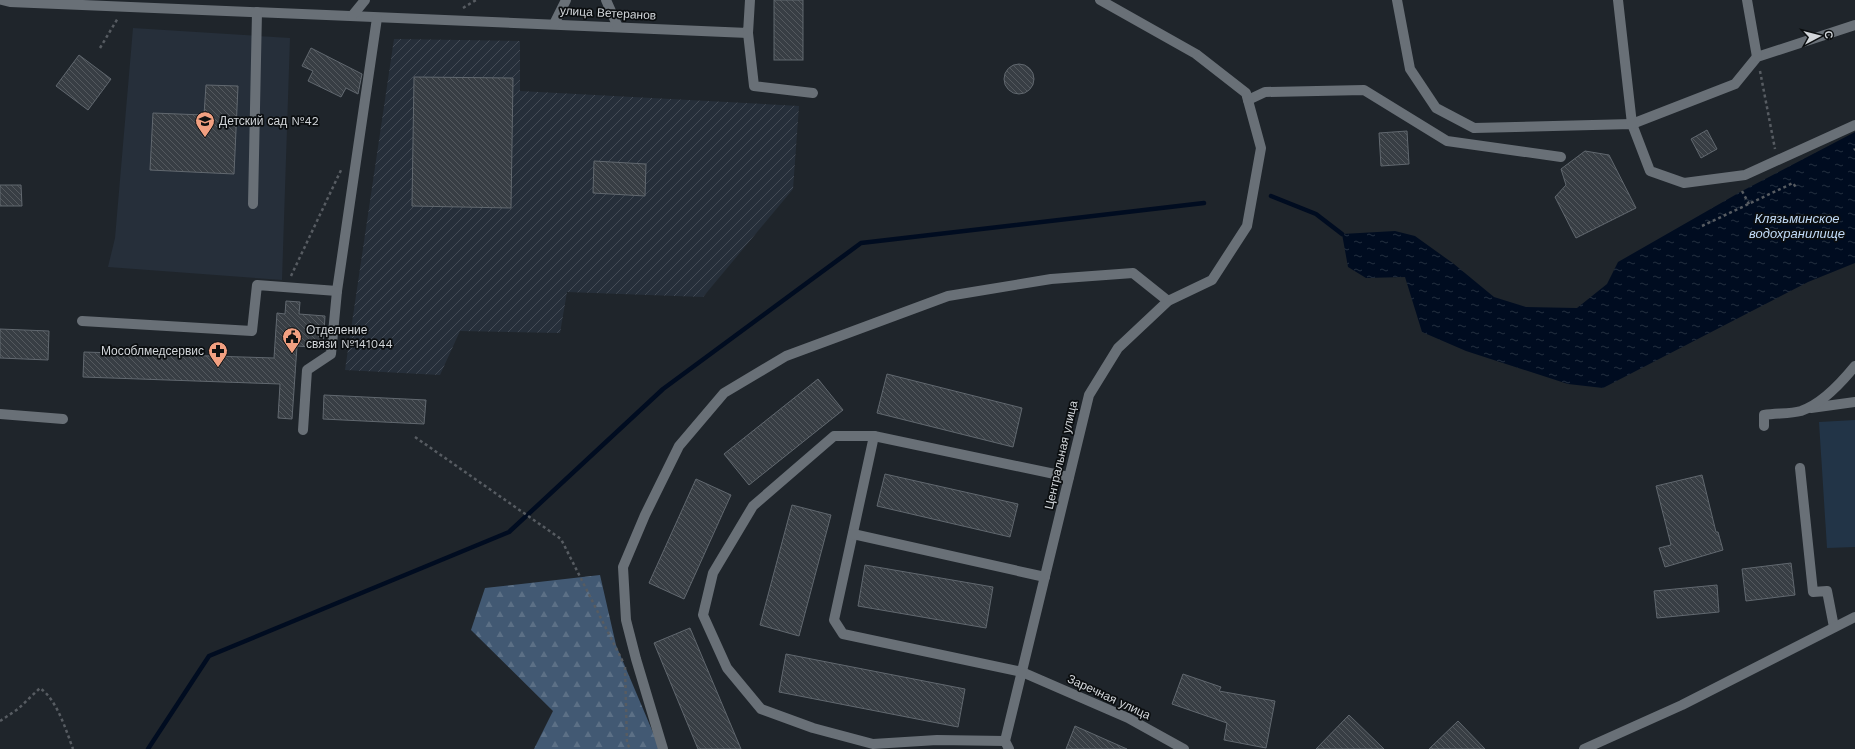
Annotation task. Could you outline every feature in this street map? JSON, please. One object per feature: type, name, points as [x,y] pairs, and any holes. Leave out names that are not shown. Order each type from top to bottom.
[{"type":"street","name":"улица Ветеранов","points":[[2,0],[10,2],[127,3],[377,18],[748,33]]},
{"type":"street","points":[[352,16],[365,0]]},
{"type":"street","points":[[554,24],[566,0]]},
{"type":"street","points":[[606,0],[618,27]]},
{"type":"street","points":[[750,0],[748,33],[754,86],[813,93]]},
{"type":"street","name":"Центральная улица","points":[[1007,745],[1022,672],[1088,395],[1118,348],[1168,301],[1212,280],[1248,226],[1261,148],[1246,93],[1196,54],[1100,0]]},
{"type":"street","points":[[1397,0],[1410,69],[1436,108],[1474,128],[1632,124],[1735,84],[1757,57],[1855,25]]},
{"type":"street","points":[[1618,0],[1632,124],[1650,171],[1684,183],[1746,175],[1777,159],[1855,125]]},
{"type":"street","points":[[1747,0],[1757,57]]},
{"type":"street","points":[[253,204],[257,12]]},
{"type":"street","points":[[303,430],[307,370],[331,354],[337,291],[377,18]]},
{"type":"street","points":[[1248,100],[1265,92],[1364,90],[1447,141],[1561,157]]},
{"type":"street","points":[[663,749],[626,620],[623,567],[645,515],[680,446],[724,394],[786,356],[948,296],[1051,278],[1133,273],[1168,301]]},
{"type":"street","points":[[82,321],[252,331],[257,285],[337,291]]},
{"type":"street","points":[[1805,409],[1825,397],[1844,380],[1855,366]]},
{"type":"street","points":[[1764,426],[1764,415],[1855,402]]},
{"type":"street","points":[[0,414],[64,419]]},
{"type":"street","points":[[1007,745],[937,740],[873,744],[813,728],[761,709],[727,668],[703,615],[713,573],[753,506],[834,436],[874,436],[1069,477]]},
{"type":"street","name":"Заречная улица","points":[[874,436],[834,620],[842,634],[1022,672],[1128,718],[1184,749]]},
{"type":"street","points":[[1800,468],[1813,592],[1827,591],[1834,627]]},
{"type":"street","points":[[853,534],[1045,576]]},
{"type":"street","points":[[1584,749],[1682,705],[1855,617]]},
{"type":"path","points":[[100,48],[127,3]]},
{"type":"path","points":[[1757,57],[1777,159]]},
{"type":"path","points":[[286,287],[344,164]]},
{"type":"path","points":[[1702,226],[1793,183],[1797,189]]},
{"type":"path","points":[[1742,191],[1749,204]]},
{"type":"path","points":[[415,437],[561,539],[625,665],[628,744],[631,749]]},
{"type":"path","points":[[0,721],[18,709],[40,688],[46,692],[64,723],[73,749]]},
{"type":"shaded area","name":"Детский сад №42","points":[[133,28],[290,38],[282,280],[108,267],[115,238]]},
{"type":"shaded area","points":[[394,39],[520,41],[520,91],[799,106],[793,189],[703,297],[567,292],[560,333],[460,331],[440,375],[345,370]]},
{"type":"shaded area","points":[[1855,420],[1855,547],[1827,548],[1819,422]]},
{"type":"green space","points":[[600,575],[616,645],[660,749],[534,749],[553,711],[471,630],[485,588]]},
{"type":"water","name":"Клязьминское водохранилище","points":[[1855,132],[1855,263],[1808,282],[1603,388],[1568,384],[1466,351],[1422,332],[1405,277],[1366,278],[1348,267],[1342,234],[1395,231],[1415,236],[1454,264],[1494,297],[1526,307],[1577,308],[1607,284],[1618,262],[1742,191]]},
{"type":"building","points":[[774,0],[803,0],[803,60],[774,60]]},
{"type":"building","points":[[311,48],[362,74],[358,94],[346,88],[341,97],[308,81],[313,71],[302,66]]},
{"type":"building","points":[[79,55],[111,79],[88,110],[56,86]]},
{"type":"building","points":[[1019,64],[1030,68],[1034,79],[1030,90],[1019,94],[1008,90],[1004,79],[1008,68]]},
{"type":"building","points":[[414,77],[513,78],[511,208],[412,206]]},
{"type":"building","points":[[206,85],[238,86],[234,174],[150,170],[153,113],[204,115]]},
{"type":"building","points":[[1707,130],[1717,149],[1701,158],[1691,139]]},
{"type":"building","points":[[1407,131],[1409,164],[1381,166],[1379,133]]},
{"type":"building","points":[[1585,151],[1609,155],[1636,208],[1576,238],[1555,197],[1566,185],[1561,169]]},
{"type":"building","points":[[594,161],[646,164],[645,196],[593,193]]},
{"type":"building","points":[[0,185],[21,185],[22,206],[0,206]]},
{"type":"building","points":[[286,301],[300,302],[299,314],[325,316],[323,348],[297,346],[292,419],[278,418],[280,384],[83,377],[84,352],[274,358],[277,313],[285,314]]},
{"type":"building","points":[[0,329],[49,331],[48,360],[0,358]]},
{"type":"building","points":[[887,374],[1022,408],[1013,447],[877,413]]},
{"type":"building","points":[[818,379],[843,410],[749,485],[724,454]]},
{"type":"building","points":[[324,395],[426,400],[424,424],[323,419]]},
{"type":"building","points":[[885,474],[1018,504],[1010,537],[877,506]]},
{"type":"building","points":[[1702,475],[1716,532],[1718,532],[1723,550],[1665,567],[1659,548],[1671,545],[1656,486]]},
{"type":"building","points":[[696,479],[731,495],[684,599],[649,583]]},
{"type":"building","points":[[792,505],[831,515],[799,636],[760,625]]},
{"type":"building","points":[[1791,563],[1795,595],[1746,601],[1742,569]]},
{"type":"building","points":[[865,565],[993,587],[986,628],[858,606]]},
{"type":"building","points":[[1717,585],[1719,612],[1657,618],[1654,591]]},
{"type":"building","points":[[690,628],[741,749],[698,749],[654,643]]},
{"type":"building","points":[[786,654],[965,689],[958,727],[779,692]]},
{"type":"building","points":[[1183,674],[1221,687],[1219,691],[1275,701],[1266,748],[1224,740],[1227,723],[1172,704]]},
{"type":"building","points":[[1349,715],[1384,749],[1316,749]]},
{"type":"building","points":[[1458,721],[1485,749],[1429,749]]},
{"type":"building","points":[[1075,726],[1127,749],[1066,749]]},
{"type":"waterway","points":[[1271,196],[1316,214],[1342,234]]},
{"type":"waterway","points":[[148,749],[209,656],[509,532],[663,389],[861,243],[1204,203]]},
{"type":"place","name":"Детский сад №42","points":[[205,138]]},
{"type":"place","name":"Отделение связи №141044","points":[[292,354]]},
{"type":"place","name":"Мособлмедсервис","points":[[218,368]]}]
